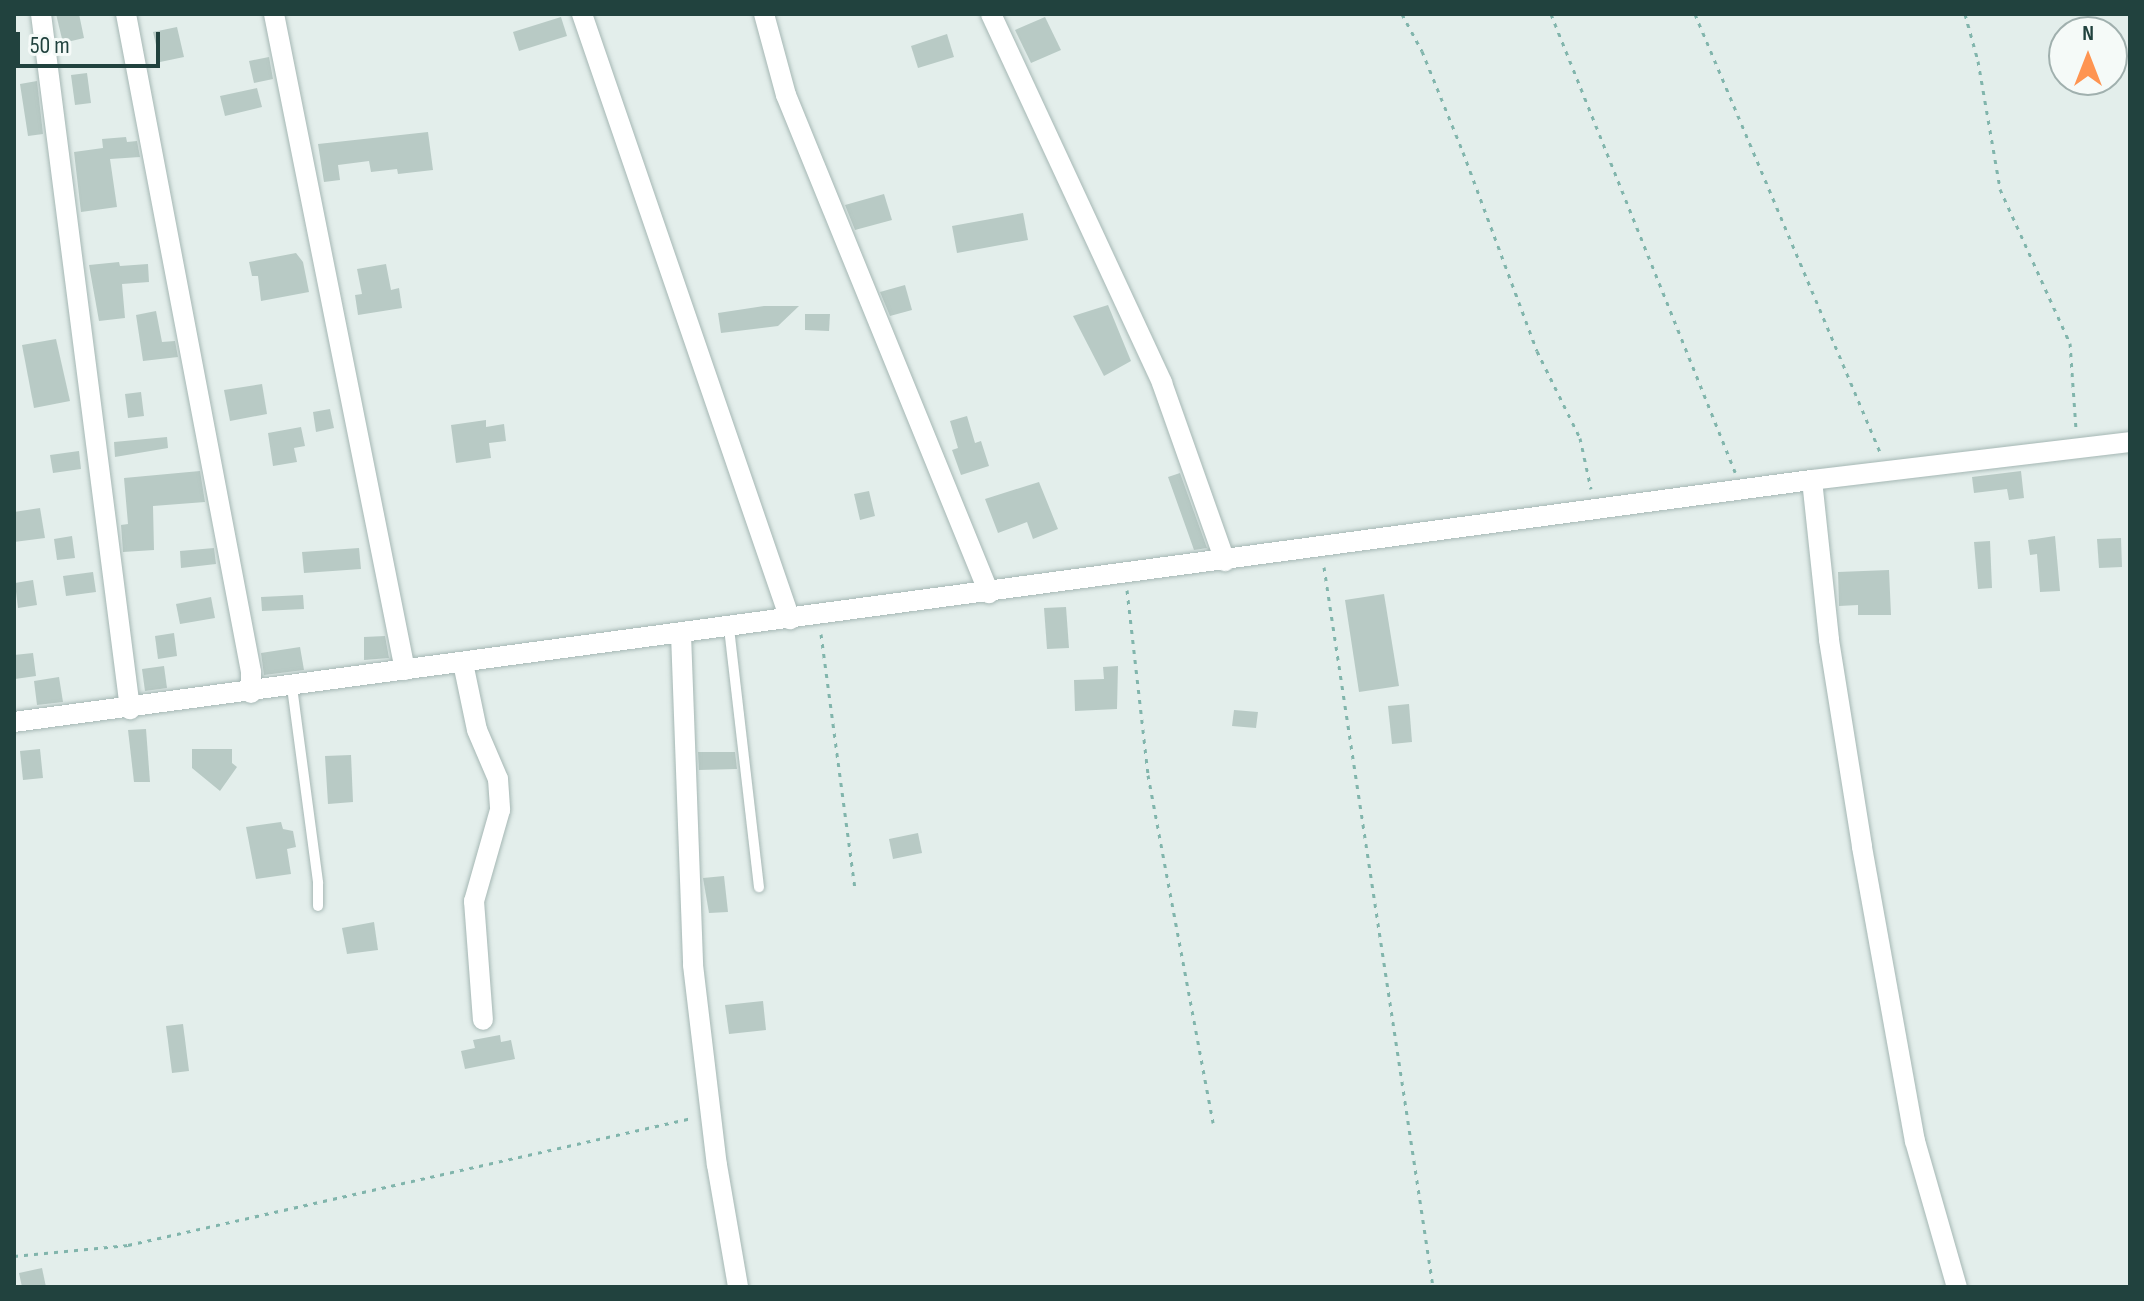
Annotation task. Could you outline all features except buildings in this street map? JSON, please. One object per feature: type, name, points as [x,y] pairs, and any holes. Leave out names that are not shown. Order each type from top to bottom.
[{"type":"street","points":[[41,14],[130,709]]},
{"type":"street","points":[[126,14],[251,672],[251,693]]},
{"type":"street","points":[[274,14],[405,670]]},
{"type":"street","points":[[582,14],[790,619]]},
{"type":"street","points":[[764,14],[786,95],[989,593]]},
{"type":"street","points":[[991,14],[1162,383],[1225,561]]},
{"type":"street","points":[[14,722],[251,693],[1812,480],[2077,448],[2129,445]]},
{"type":"street","points":[[1812,480],[1829,640],[1862,847],[1915,1141],[1957,1287]]},
{"type":"street","points":[[681,634],[693,965],[711,1113],[738,1287]]},
{"type":"street","points":[[463,663],[477,730],[498,779],[500,810],[474,901],[483,1020]]},
{"type":"lane","points":[[729,628],[759,887]]},
{"type":"lane","points":[[292,687],[318,883],[318,906]]},
{"type":"path","points":[[1402,14],[1422,51],[1463,152],[1537,351],[1580,438],[1592,512]]},
{"type":"path","points":[[1551,14],[1743,490]]},
{"type":"path","points":[[1695,14],[1888,471]]},
{"type":"path","points":[[1965,14],[1978,61],[2000,189],[2070,343],[2077,448]]},
{"type":"path","points":[[1322,548],[1433,1287]]},
{"type":"path","points":[[1125,575],[1148,775],[1213,1123]]},
{"type":"path","points":[[818,616],[855,888]]},
{"type":"path","points":[[14,1256],[128,1245],[711,1113]]}]
